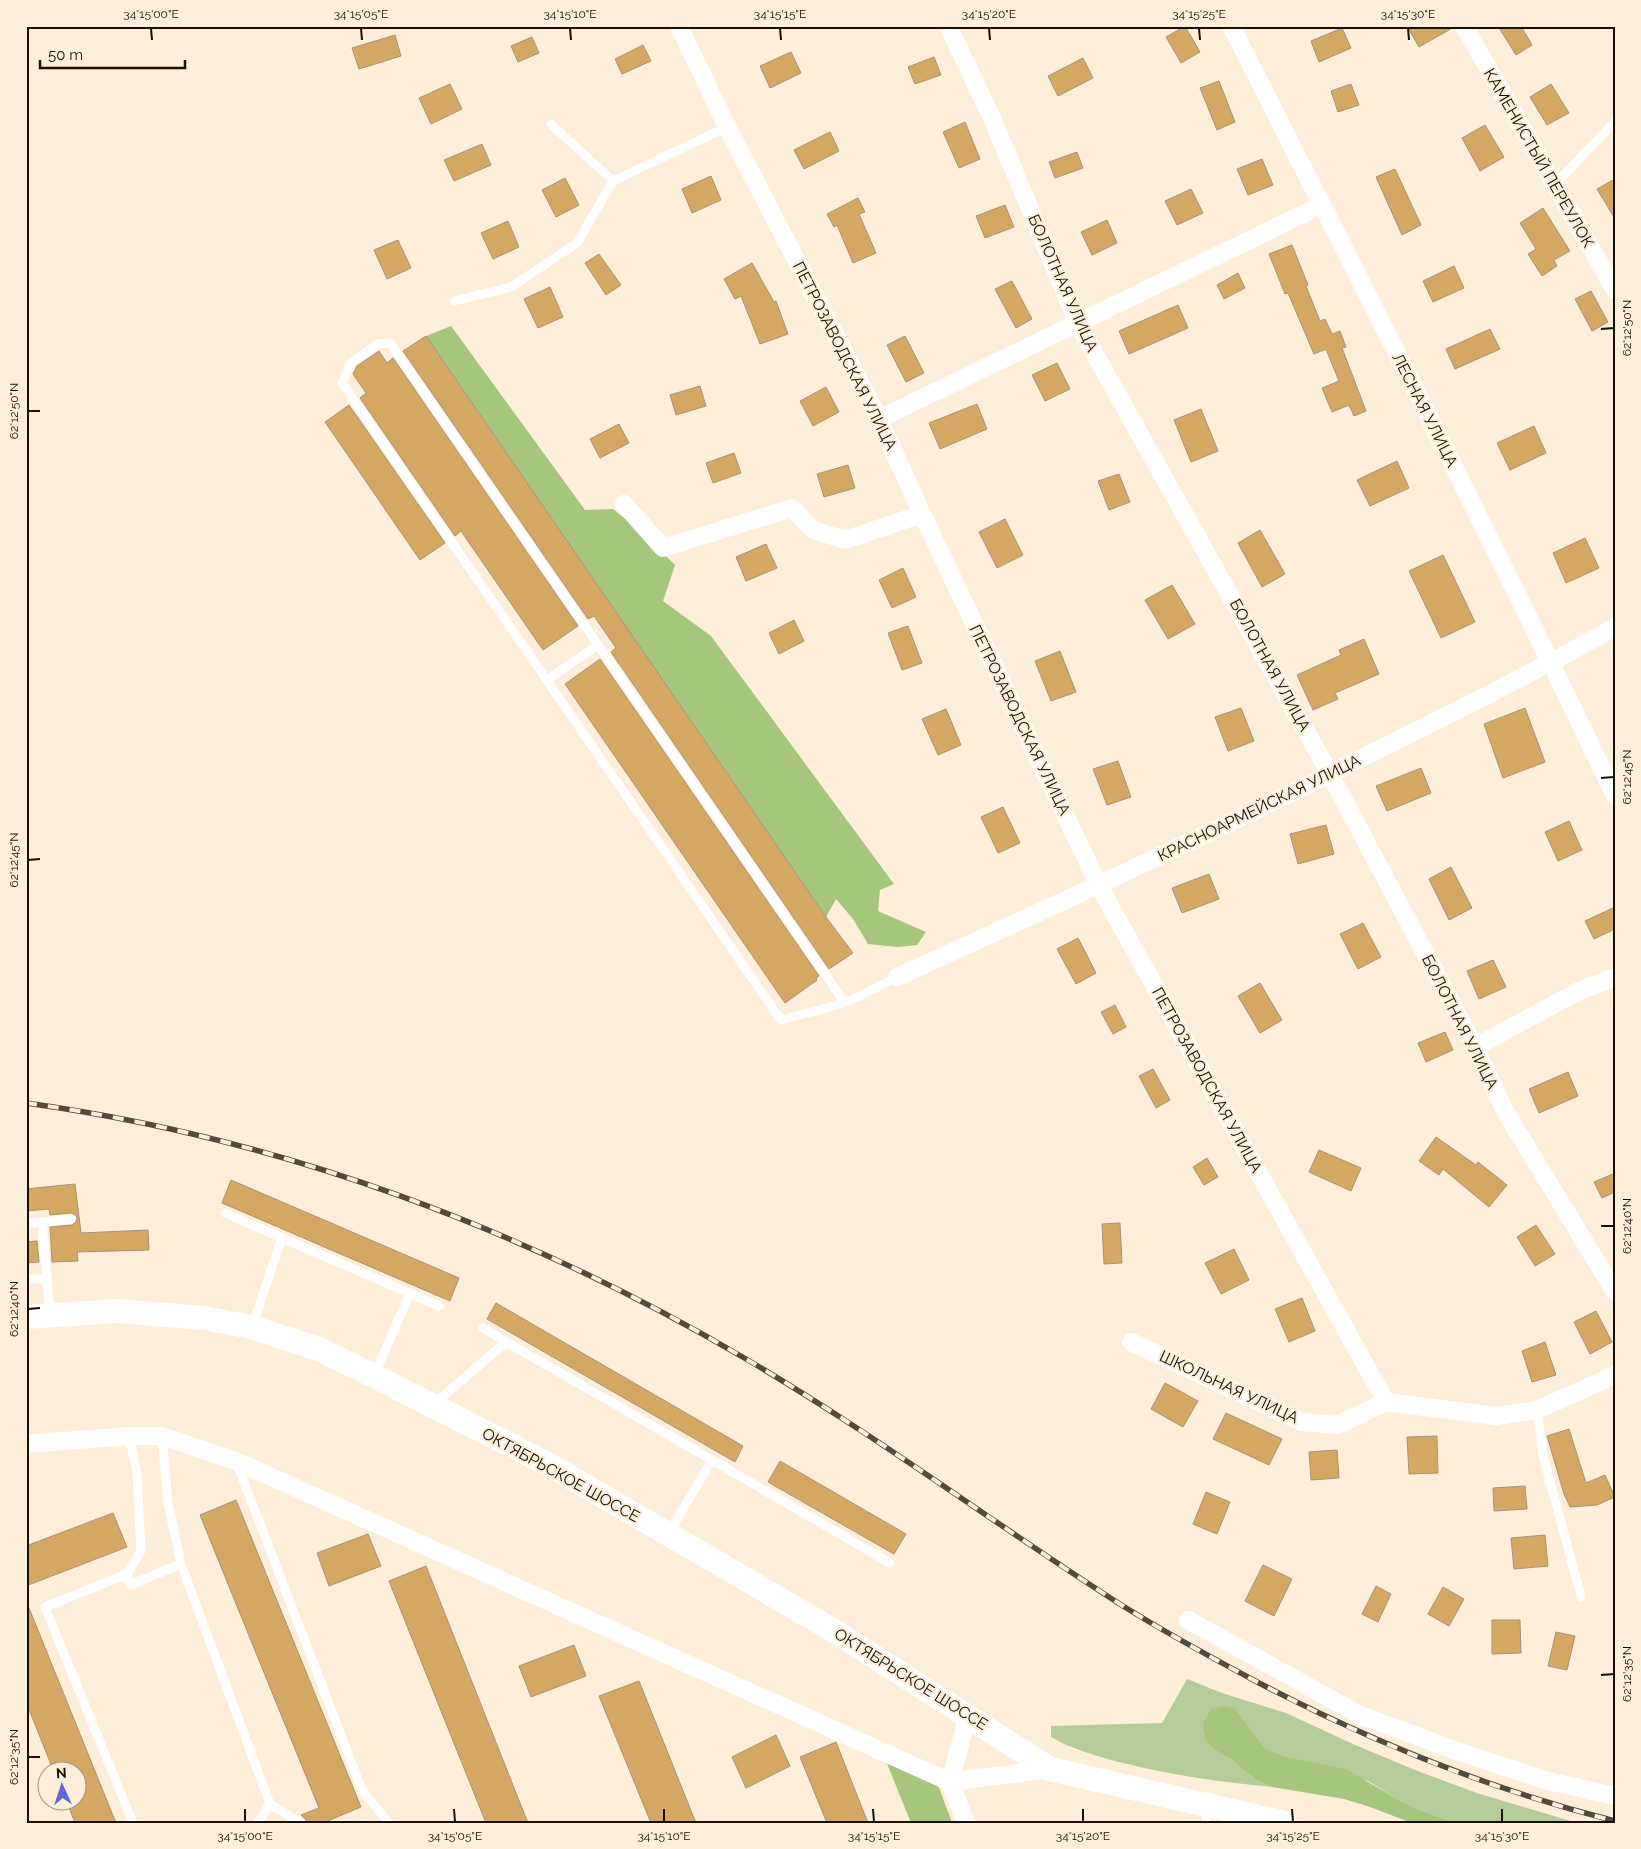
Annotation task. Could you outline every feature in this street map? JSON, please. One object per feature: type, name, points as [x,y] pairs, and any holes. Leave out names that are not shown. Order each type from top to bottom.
[{"type":"main road","name":"ОКТЯБРЬСКОЕ ШОССЕ","points":[[26,1317],[117,1310],[204,1318],[252,1327],[318,1349],[546,1464],[669,1534],[831,1628],[1050,1769],[1205,1813],[1285,1823]]},
{"type":"street","name":"ПЕТРОЗАВОДСКАЯ УЛИЦА","points":[[679,26],[727,127],[879,419],[922,514],[1099,886],[1386,1402]]},
{"type":"street","name":"БОЛОТНАЯ УЛИЦА","points":[[948,26],[992,118],[1078,324],[1330,774],[1475,1048],[1505,1111],[1615,1292]]},
{"type":"street","name":"ЛЕСНАЯ УЛИЦА","points":[[1231,26],[1551,663],[1615,796]]},
{"type":"street","name":"КАМЕНИСТЫЙ ПЕРЕУЛОК","points":[[1464,26],[1615,290]]},
{"type":"street","points":[[879,419],[1322,205]]},
{"type":"street","points":[[624,504],[662,548],[792,508],[813,530],[845,540],[922,514]]},
{"type":"street","name":"КРАСНОАРМЕЙСКАЯ УЛИЦА","points":[[897,977],[1099,886],[1330,774],[1551,663],[1615,627]]},
{"type":"street","points":[[1475,1048],[1579,991],[1615,977]]},
{"type":"street","name":"ШКОЛЬНАЯ УЛИЦА","points":[[1131,1342],[1302,1422],[1337,1425],[1386,1402]]},
{"type":"street","points":[[1386,1402],[1496,1416],[1537,1410],[1615,1375]]},
{"type":"street","points":[[26,1444],[129,1436],[162,1436],[236,1461],[950,1782]]},
{"type":"street","points":[[1188,1620],[1360,1715],[1460,1752],[1548,1781],[1615,1796]]},
{"type":"street","points":[[966,1823],[950,1782],[968,1715]]},
{"type":"street","name":"ОКТЯБРЬСКОЕ ШОССЕ","points":[[950,1782],[1050,1769]]},
{"type":"lane","points":[[1554,185],[1615,122]]},
{"type":"lane","points":[[551,124],[613,180]]},
{"type":"lane","points":[[454,301],[511,287],[577,243],[613,180],[727,127]]},
{"type":"lane","points":[[845,1003],[390,343],[378,344],[352,362],[342,383],[781,1020],[845,1003],[897,977]]},
{"type":"lane","points":[[547,680],[598,645]]},
{"type":"lane","points":[[225,1214],[439,1306]]},
{"type":"lane","points":[[26,1224],[71,1219]]},
{"type":"lane","points":[[42,1222],[50,1315]]},
{"type":"lane","points":[[252,1327],[282,1238]]},
{"type":"lane","points":[[26,1280],[47,1278]]},
{"type":"lane","points":[[374,1376],[410,1293]]},
{"type":"lane","points":[[483,1328],[890,1563]]},
{"type":"lane","points":[[432,1406],[506,1342]]},
{"type":"lane","points":[[1537,1410],[1543,1455],[1581,1597]]},
{"type":"lane","points":[[129,1436],[137,1472],[141,1551],[126,1574],[45,1607],[133,1823]]},
{"type":"lane","points":[[162,1436],[168,1503],[181,1564],[270,1804],[300,1823]]},
{"type":"lane","points":[[669,1534],[712,1460]]},
{"type":"lane","points":[[236,1461],[362,1790],[390,1823]]},
{"type":"lane","points":[[126,1574],[130,1586],[181,1564]]},
{"type":"lane","points":[[258,1823],[270,1804]]},
{"type":"green space","points":[[451,326],[585,510],[613,509],[643,533],[675,565],[663,601],[711,636],[894,884],[880,890],[878,911],[926,932],[917,945],[898,947],[868,944],[853,919],[836,899],[826,917],[426,336]]},
{"type":"green space","points":[[1187,1679],[1222,1693],[1286,1713],[1415,1770],[1477,1793],[1577,1823],[1454,1822],[1420,1810],[1397,1799],[1368,1781],[1266,1749],[1236,1709],[1210,1709],[1202,1724],[1204,1739],[1213,1749],[1232,1760],[1257,1781],[1272,1787],[1195,1778],[1138,1767],[1084,1752],[1051,1737],[1051,1726],[1162,1723]]},
{"type":"green space","points":[[1223,1706],[1236,1709],[1266,1749],[1287,1757],[1346,1769],[1397,1799],[1420,1810],[1457,1823],[1412,1823],[1344,1799],[1272,1787],[1257,1781],[1232,1760],[1213,1749],[1204,1739],[1202,1724],[1210,1709]]},
{"type":"green space","points":[[882,1751],[937,1782],[952,1823],[911,1823]]},
{"type":"building","points":[[1185,26],[1200,52],[1181,63],[1166,37]]},
{"type":"building","points":[[1407,26],[1453,26],[1454,27],[1419,47]]},
{"type":"building","points":[[1498,26],[1521,26],[1532,45],[1516,55]]},
{"type":"building","points":[[1342,28],[1351,48],[1319,62],[1311,41]]},
{"type":"building","points":[[395,35],[401,56],[359,69],[352,48]]},
{"type":"building","points":[[532,37],[539,53],[518,62],[511,46]]},
{"type":"building","points":[[643,45],[651,61],[622,74],[615,59]]},
{"type":"building","points":[[791,52],[801,73],[770,88],[760,66]]},
{"type":"building","points":[[934,57],[941,75],[915,84],[908,67]]},
{"type":"building","points":[[1083,58],[1093,78],[1058,96],[1048,76]]},
{"type":"building","points":[[1219,81],[1235,122],[1217,130],[1200,88]]},
{"type":"building","points":[[450,84],[462,109],[431,124],[419,98]]},
{"type":"building","points":[[1351,84],[1359,105],[1338,112],[1331,91]]},
{"type":"building","points":[[1551,84],[1569,113],[1547,125],[1530,97]]},
{"type":"building","points":[[965,122],[980,159],[959,168],[943,132]]},
{"type":"building","points":[[1485,125],[1504,157],[1480,171],[1462,138]]},
{"type":"building","points":[[830,132],[839,151],[804,169],[794,150]]},
{"type":"building","points":[[482,144],[491,165],[454,181],[444,160]]},
{"type":"building","points":[[1077,152],[1083,168],[1055,178],[1049,162]]},
{"type":"building","points":[[1262,159],[1273,185],[1248,195],[1237,169]]},
{"type":"building","points":[[1395,169],[1421,225],[1402,235],[1376,177]]},
{"type":"building","points":[[711,176],[721,200],[692,213],[682,189]]},
{"type":"building","points":[[565,178],[579,205],[556,217],[542,190]]},
{"type":"building","points":[[1615,179],[1615,219],[1597,189]]},
{"type":"building","points":[[1191,189],[1203,213],[1177,225],[1165,201]]},
{"type":"building","points":[[858,198],[865,212],[859,214],[876,253],[853,263],[837,225],[834,227],[827,214]]},
{"type":"building","points":[[1005,205],[1014,227],[985,238],[976,216]]},
{"type":"building","points":[[1543,208],[1570,251],[1554,260],[1557,266],[1542,276],[1528,254],[1536,249],[1520,223]]},
{"type":"building","points":[[1107,220],[1117,243],[1092,255],[1081,232]]},
{"type":"building","points":[[508,221],[519,247],[493,259],[481,233]]},
{"type":"building","points":[[398,240],[411,268],[387,279],[374,250]]},
{"type":"building","points":[[1292,245],[1320,321],[1325,319],[1332,334],[1340,331],[1346,347],[1342,348],[1366,411],[1354,416],[1349,405],[1332,412],[1322,388],[1339,381],[1326,349],[1314,354],[1288,293],[1285,294],[1269,254]]},
{"type":"building","points":[[599,254],[621,285],[606,295],[585,263]]},
{"type":"building","points":[[752,263],[774,302],[776,301],[788,334],[760,344],[741,296],[735,299],[724,279]]},
{"type":"building","points":[[1454,266],[1464,288],[1433,302],[1423,281]]},
{"type":"building","points":[[1238,273],[1245,288],[1224,299],[1217,285]]},
{"type":"building","points":[[1012,281],[1032,319],[1016,328],[995,289]]},
{"type":"building","points":[[550,287],[563,317],[538,328],[524,299]]},
{"type":"building","points":[[1591,291],[1608,322],[1592,331],[1575,299]]},
{"type":"building","points":[[1178,305],[1188,328],[1129,354],[1119,331]]},
{"type":"building","points":[[1490,329],[1500,349],[1455,369],[1446,349]]},
{"type":"building","points":[[426,336],[826,917],[853,953],[829,969],[611,652],[616,648],[594,616],[588,619],[403,351]]},
{"type":"building","points":[[905,336],[924,373],[906,382],[887,345]]},
{"type":"building","points":[[379,351],[387,363],[393,358],[578,626],[543,650],[461,531],[455,536],[360,398],[366,393],[353,374],[357,366]]},
{"type":"building","points":[[1057,363],[1070,389],[1045,401],[1032,375]]},
{"type":"building","points":[[700,386],[706,406],[676,415],[670,395]]},
{"type":"building","points":[[826,387],[839,412],[813,426],[800,401]]},
{"type":"building","points":[[977,404],[987,429],[940,449],[929,423]]},
{"type":"building","points":[[349,405],[445,543],[420,560],[325,422]]},
{"type":"building","points":[[1201,409],[1218,451],[1191,462],[1174,420]]},
{"type":"building","points":[[619,424],[629,443],[600,458],[590,439]]},
{"type":"building","points":[[1534,426],[1546,453],[1510,470],[1497,443]]},
{"type":"building","points":[[734,453],[741,473],[713,483],[706,463]]},
{"type":"building","points":[[1397,461],[1409,488],[1370,506],[1357,480]]},
{"type":"building","points":[[848,465],[855,488],[824,497],[817,474]]},
{"type":"building","points":[[1119,474],[1130,502],[1109,510],[1098,481]]},
{"type":"building","points":[[1005,519],[1023,555],[997,568],[979,532]]},
{"type":"building","points":[[1260,530],[1285,574],[1262,587],[1238,543]]},
{"type":"building","points":[[1585,538],[1599,568],[1566,583],[1553,553]]},
{"type":"building","points":[[766,544],[777,568],[746,581],[736,557]]},
{"type":"building","points":[[1443,555],[1475,622],[1441,638],[1409,571]]},
{"type":"building","points":[[903,568],[916,597],[892,608],[879,580]]},
{"type":"building","points":[[1172,585],[1195,624],[1168,639],[1145,600]]},
{"type":"building","points":[[794,620],[804,641],[779,654],[769,633]]},
{"type":"building","points":[[908,626],[922,663],[902,670],[888,633]]},
{"type":"building","points":[[1364,639],[1379,674],[1335,693],[1338,699],[1313,710],[1297,675],[1341,655],[1339,650]]},
{"type":"building","points":[[1060,651],[1076,692],[1051,701],[1035,661]]},
{"type":"building","points":[[600,659],[819,976],[816,978],[817,980],[785,1003],[565,684]]},
{"type":"building","points":[[1241,708],[1254,741],[1228,751],[1215,717]]},
{"type":"building","points":[[1525,708],[1545,762],[1503,778],[1484,724]]},
{"type":"building","points":[[946,709],[961,745],[938,755],[922,719]]},
{"type":"building","points":[[1118,761],[1131,797],[1107,805],[1093,769]]},
{"type":"building","points":[[1421,768],[1431,793],[1387,811],[1376,786]]},
{"type":"building","points":[[1003,807],[1020,843],[998,853],[981,817]]},
{"type":"building","points":[[1569,821],[1582,850],[1558,861],[1545,832]]},
{"type":"building","points":[[1326,825],[1334,854],[1298,864],[1290,834]]},
{"type":"building","points":[[1451,867],[1472,908],[1449,920],[1429,879]]},
{"type":"building","points":[[1209,874],[1219,899],[1182,913],[1172,888]]},
{"type":"building","points":[[1615,907],[1615,929],[1594,939],[1585,921]]},
{"type":"building","points":[[1363,923],[1381,957],[1358,969],[1340,934]]},
{"type":"building","points":[[1078,938],[1096,973],[1076,984],[1057,949]]},
{"type":"building","points":[[1493,960],[1506,987],[1479,999],[1467,971]]},
{"type":"building","points":[[1260,983],[1282,1020],[1260,1033],[1238,996]]},
{"type":"building","points":[[1115,1005],[1126,1027],[1113,1034],[1101,1012]]},
{"type":"building","points":[[1445,1032],[1453,1050],[1426,1062],[1418,1043]]},
{"type":"building","points":[[1153,1069],[1170,1100],[1156,1108],[1139,1076]]},
{"type":"building","points":[[1568,1072],[1578,1096],[1539,1113],[1529,1089]]},
{"type":"building","points":[[1436,1137],[1476,1165],[1478,1162],[1507,1185],[1489,1207],[1443,1169],[1439,1175],[1419,1161]]},
{"type":"building","points":[[1319,1150],[1361,1168],[1351,1191],[1309,1172]]},
{"type":"building","points":[[1207,1158],[1218,1177],[1204,1185],[1193,1167]]},
{"type":"building","points":[[1615,1173],[1615,1192],[1602,1198],[1594,1182]]},
{"type":"building","points":[[231,1180],[459,1278],[450,1301],[222,1203]]},
{"type":"building","points":[[75,1184],[81,1233],[148,1230],[149,1250],[77,1252],[78,1261],[52,1262],[50,1227],[72,1225],[76,1222],[76,1215],[71,1213],[50,1215],[49,1209],[26,1211],[26,1189]]},
{"type":"building","points":[[1120,1223],[1122,1263],[1104,1264],[1102,1224]]},
{"type":"building","points":[[1536,1225],[1555,1254],[1535,1266],[1517,1237]]},
{"type":"building","points":[[37,1241],[39,1262],[26,1263],[26,1242]]},
{"type":"building","points":[[1234,1249],[1249,1280],[1221,1294],[1205,1263]]},
{"type":"building","points":[[1302,1298],[1315,1331],[1289,1342],[1275,1309]]},
{"type":"building","points":[[496,1303],[743,1446],[735,1462],[487,1319]]},
{"type":"building","points":[[1596,1311],[1612,1342],[1590,1354],[1574,1322]]},
{"type":"building","points":[[1545,1342],[1556,1375],[1532,1382],[1522,1351]]},
{"type":"building","points":[[1165,1383],[1198,1401],[1183,1427],[1151,1409]]},
{"type":"building","points":[[1226,1413],[1282,1439],[1269,1465],[1213,1439]]},
{"type":"building","points":[[1569,1429],[1586,1483],[1605,1475],[1615,1497],[1597,1505],[1570,1507],[1564,1494],[1547,1436]]},
{"type":"building","points":[[1437,1436],[1438,1473],[1409,1474],[1407,1437]]},
{"type":"building","points":[[1337,1450],[1339,1478],[1311,1480],[1309,1452]]},
{"type":"building","points":[[780,1461],[906,1534],[894,1554],[768,1482]]},
{"type":"building","points":[[1525,1486],[1527,1509],[1494,1511],[1493,1488]]},
{"type":"building","points":[[1206,1492],[1230,1502],[1217,1534],[1193,1524]]},
{"type":"building","points":[[236,1500],[361,1807],[323,1823],[307,1823],[301,1815],[319,1808],[200,1515]]},
{"type":"building","points":[[113,1513],[127,1547],[26,1586],[26,1546]]},
{"type":"building","points":[[368,1534],[381,1566],[329,1586],[317,1553]]},
{"type":"building","points":[[1545,1535],[1548,1566],[1514,1569],[1511,1538]]},
{"type":"building","points":[[1263,1565],[1292,1579],[1274,1616],[1245,1601]]},
{"type":"building","points":[[426,1566],[528,1823],[486,1823],[389,1581]]},
{"type":"building","points":[[1376,1586],[1391,1594],[1378,1622],[1362,1614]]},
{"type":"building","points":[[1443,1587],[1464,1599],[1449,1626],[1428,1614]]},
{"type":"building","points":[[27,1603],[116,1823],[75,1823],[71,1812],[88,1812],[88,1762],[50,1762],[26,1702]]},
{"type":"building","points":[[1492,1620],[1520,1620],[1521,1653],[1492,1654]]},
{"type":"building","points":[[1556,1632],[1575,1636],[1567,1670],[1548,1666]]},
{"type":"building","points":[[574,1645],[586,1676],[531,1697],[519,1666]]},
{"type":"building","points":[[639,1681],[696,1823],[651,1823],[599,1696]]},
{"type":"building","points":[[776,1735],[790,1766],[746,1788],[732,1757]]},
{"type":"building","points":[[836,1742],[868,1823],[827,1823],[800,1757]]},
{"type":"railway","points":[[26,1103],[121,1119],[215,1139],[308,1165],[399,1195],[488,1230],[576,1269],[662,1312],[794,1388],[889,1449],[1123,1606],[1261,1684],[1347,1726],[1434,1763],[1523,1795],[1615,1821]]}]
